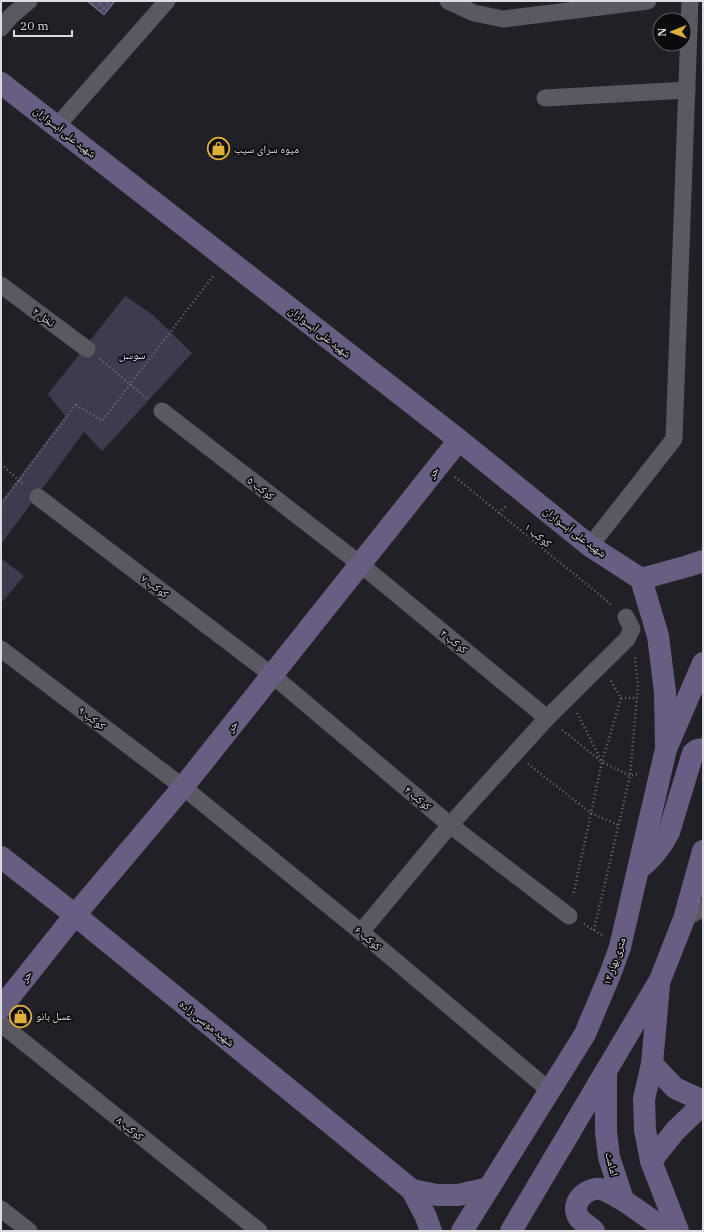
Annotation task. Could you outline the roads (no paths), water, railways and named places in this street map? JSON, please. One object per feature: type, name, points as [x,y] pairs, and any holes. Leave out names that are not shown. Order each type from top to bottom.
[{"type":"street","points":[[1,28],[11,16],[29,1]]},
{"type":"street","points":[[57,126],[167,1]]},
{"type":"street","points":[[448,1],[474,13],[503,19],[648,1]]},
{"type":"street","points":[[590,546],[674,439],[690,1]]},
{"type":"street","name":"شهید علی آبسواران","points":[[1,83],[459,440],[590,546],[641,579]]},
{"type":"street","points":[[545,98],[687,90]]},
{"type":"street","name":"نخل ۲","points":[[1,285],[87,349]]},
{"type":"street","name":"کوکب ۵","points":[[162,411],[360,564]]},
{"type":"street","name":"حر","points":[[1,1008],[75,915],[183,787],[459,440]]},
{"type":"street","name":"کوکب ۷","points":[[38,497],[272,675]]},
{"type":"street","points":[[666,749],[665,692],[658,636],[641,579],[703,561]]},
{"type":"street","name":"کوکب ۲","points":[[360,564],[547,718]]},
{"type":"street","points":[[361,932],[450,825],[515,753],[547,718],[627,639],[629,623]]},
{"type":"street","name":"کوکب ۹","points":[[1,648],[183,787]]},
{"type":"street","name":"۱۲ متری بهار","points":[[462,1231],[585,1034],[612,972],[620,947],[666,749],[703,663]]},
{"type":"street","name":"کوکب ۴","points":[[272,675],[450,825],[569,916]]},
{"type":"street","points":[[638,870],[651,859],[664,842],[669,832],[693,754],[696,750],[703,749]]},
{"type":"street","name":"کوکب ۶","points":[[183,787],[361,932],[550,1091]]},
{"type":"street","points":[[511,1231],[660,980],[684,919],[703,851]]},
{"type":"street","name":"شهید موسی زاده","points":[[1,857],[75,915],[412,1190],[426,1217],[431,1231]]},
{"type":"street","points":[[684,919],[703,908]]},
{"type":"street","points":[[660,980],[652,1064],[644,1099],[645,1130],[651,1161],[678,1231]]},
{"type":"street","name":"کوکب ۸","points":[[1,1024],[259,1231]]},
{"type":"street","points":[[652,1064],[675,1088],[703,1101]]},
{"type":"street","name":"امامت","points":[[606,1069],[606,1132],[609,1157],[624,1200]]},
{"type":"street","points":[[651,1161],[675,1131],[703,1104]]},
{"type":"street","name":"شهید موسی زاده","points":[[412,1190],[437,1195],[458,1195],[489,1188]]},
{"type":"street","points":[[594,1231],[581,1220],[576,1213],[577,1205],[582,1195],[601,1189],[624,1200],[656,1223],[671,1231]]},
{"type":"street","points":[[1,1209],[29,1231]]},
{"type":"place","name":"میوه سرای سیب","points":[[219,149]]},
{"type":"place","name":"عسل بانو","points":[[20,1016]]},
{"type":"park label","name":"سوسن","points":[[132,355]]}]
